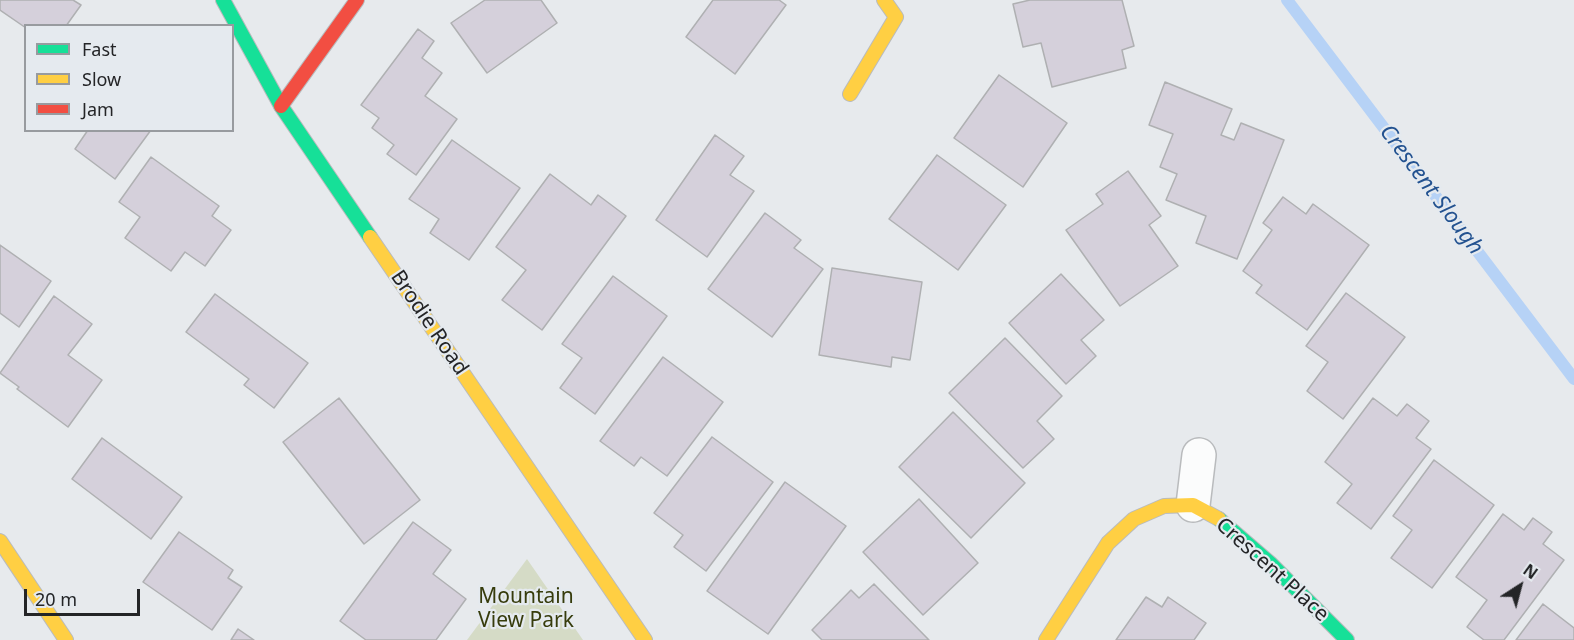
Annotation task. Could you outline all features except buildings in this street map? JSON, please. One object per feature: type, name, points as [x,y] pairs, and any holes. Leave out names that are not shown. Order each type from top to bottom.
[{"type":"street","name":"Brodie Road","points":[[223,0],[281,106],[645,640]]},
{"type":"street","points":[[281,106],[357,0]]},
{"type":"street","points":[[850,94],[896,16],[884,0]]},
{"type":"street","name":"Crescent Place","points":[[1193,505],[1199,456]]},
{"type":"street","name":"Crescent Place","points":[[1046,640],[1108,543],[1134,519],[1164,506],[1193,505],[1217,518],[1261,556],[1347,640]]},
{"type":"street","points":[[0,541],[66,640]]},
{"type":"green space","name":"Mountain View Park","points":[[527,559],[583,640],[467,640]]},
{"type":"waterway","name":"Crescent Slough","points":[[1287,0],[1574,379]]},
{"type":"traffic: fast","points":[[223,0],[281,106],[370,237]]},
{"type":"traffic: fast","points":[[1219,519],[1270,563],[1347,640]]},
{"type":"traffic: slow","points":[[850,94],[896,17],[884,0]]},
{"type":"traffic: slow","points":[[370,237],[645,640]]},
{"type":"traffic: slow","points":[[1046,640],[1108,543],[1134,519],[1164,506],[1193,505],[1219,519]]},
{"type":"traffic: slow","points":[[0,541],[66,640]]},
{"type":"traffic: jam","points":[[281,106],[357,0]]}]
